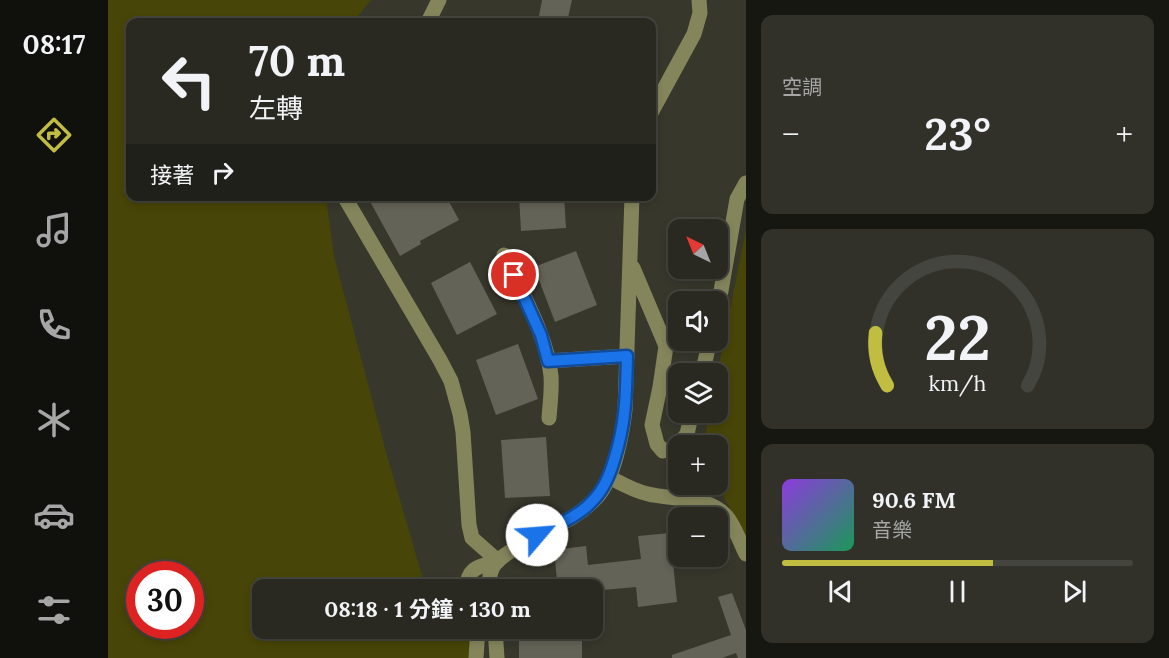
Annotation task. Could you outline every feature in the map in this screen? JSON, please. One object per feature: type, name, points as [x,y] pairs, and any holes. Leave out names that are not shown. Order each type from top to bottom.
[{"type":"street","points":[[430,18],[439,0]]},
{"type":"street","points":[[656,104],[694,34],[699,13],[699,0]]},
{"type":"street","points":[[721,291],[737,199],[746,183]]},
{"type":"street","points":[[347,201],[451,381],[463,432],[469,525],[472,538],[498,561]]},
{"type":"street","points":[[490,579],[494,565],[498,561],[521,544],[585,508],[603,490],[609,477],[624,426],[632,201]]},
{"type":"street","points":[[504,255],[541,335],[551,376],[549,418]]},
{"type":"street","points":[[630,262],[666,346],[652,425],[657,444],[663,451],[675,448],[687,434],[690,423]]},
{"type":"street","points":[[548,361],[627,356]]},
{"type":"street","points":[[609,477],[637,491],[698,502],[717,508],[727,517],[746,554]]},
{"type":"street","points":[[468,579],[477,567],[498,561]]},
{"type":"street","points":[[476,658],[477,639]]},
{"type":"street","points":[[496,639],[497,658]]},
{"type":"shaded area","points":[[108,0],[371,0],[356,18],[126,18],[126,201],[327,201],[334,256],[386,452],[423,579],[252,579],[252,639],[483,639],[473,658],[108,658]]},
{"type":"shaded area","points":[[746,229],[746,538],[723,495],[728,495],[728,435],[705,435],[708,423],[728,423],[728,363],[720,363],[722,351],[728,351],[728,320]]},
{"type":"building","points":[[542,0],[572,0],[568,18],[539,18]]},
{"type":"building","points":[[370,201],[449,201],[459,220],[420,241],[421,244],[400,256]]},
{"type":"building","points":[[519,201],[564,201],[566,228],[521,231]]},
{"type":"building","points":[[576,251],[597,305],[555,322],[534,267]]},
{"type":"building","points":[[470,262],[497,314],[457,335],[431,283]]},
{"type":"building","points":[[518,344],[538,399],[496,415],[476,360]]},
{"type":"building","points":[[546,437],[550,496],[505,498],[501,440]]},
{"type":"building","points":[[668,533],[668,567],[673,567],[677,602],[638,607],[636,587],[603,590],[603,579],[557,579],[554,550],[586,546],[588,565],[641,559],[638,536]]},
{"type":"building","points":[[732,593],[746,630],[746,658],[738,658],[736,653],[722,658],[672,658],[672,655],[731,635],[718,597]]},
{"type":"building","points":[[519,639],[582,639],[582,658],[519,658]]},
{"type":"route","points":[[514,275],[541,335],[548,361],[627,356],[624,426],[603,490],[578,514],[537,535]]}]
